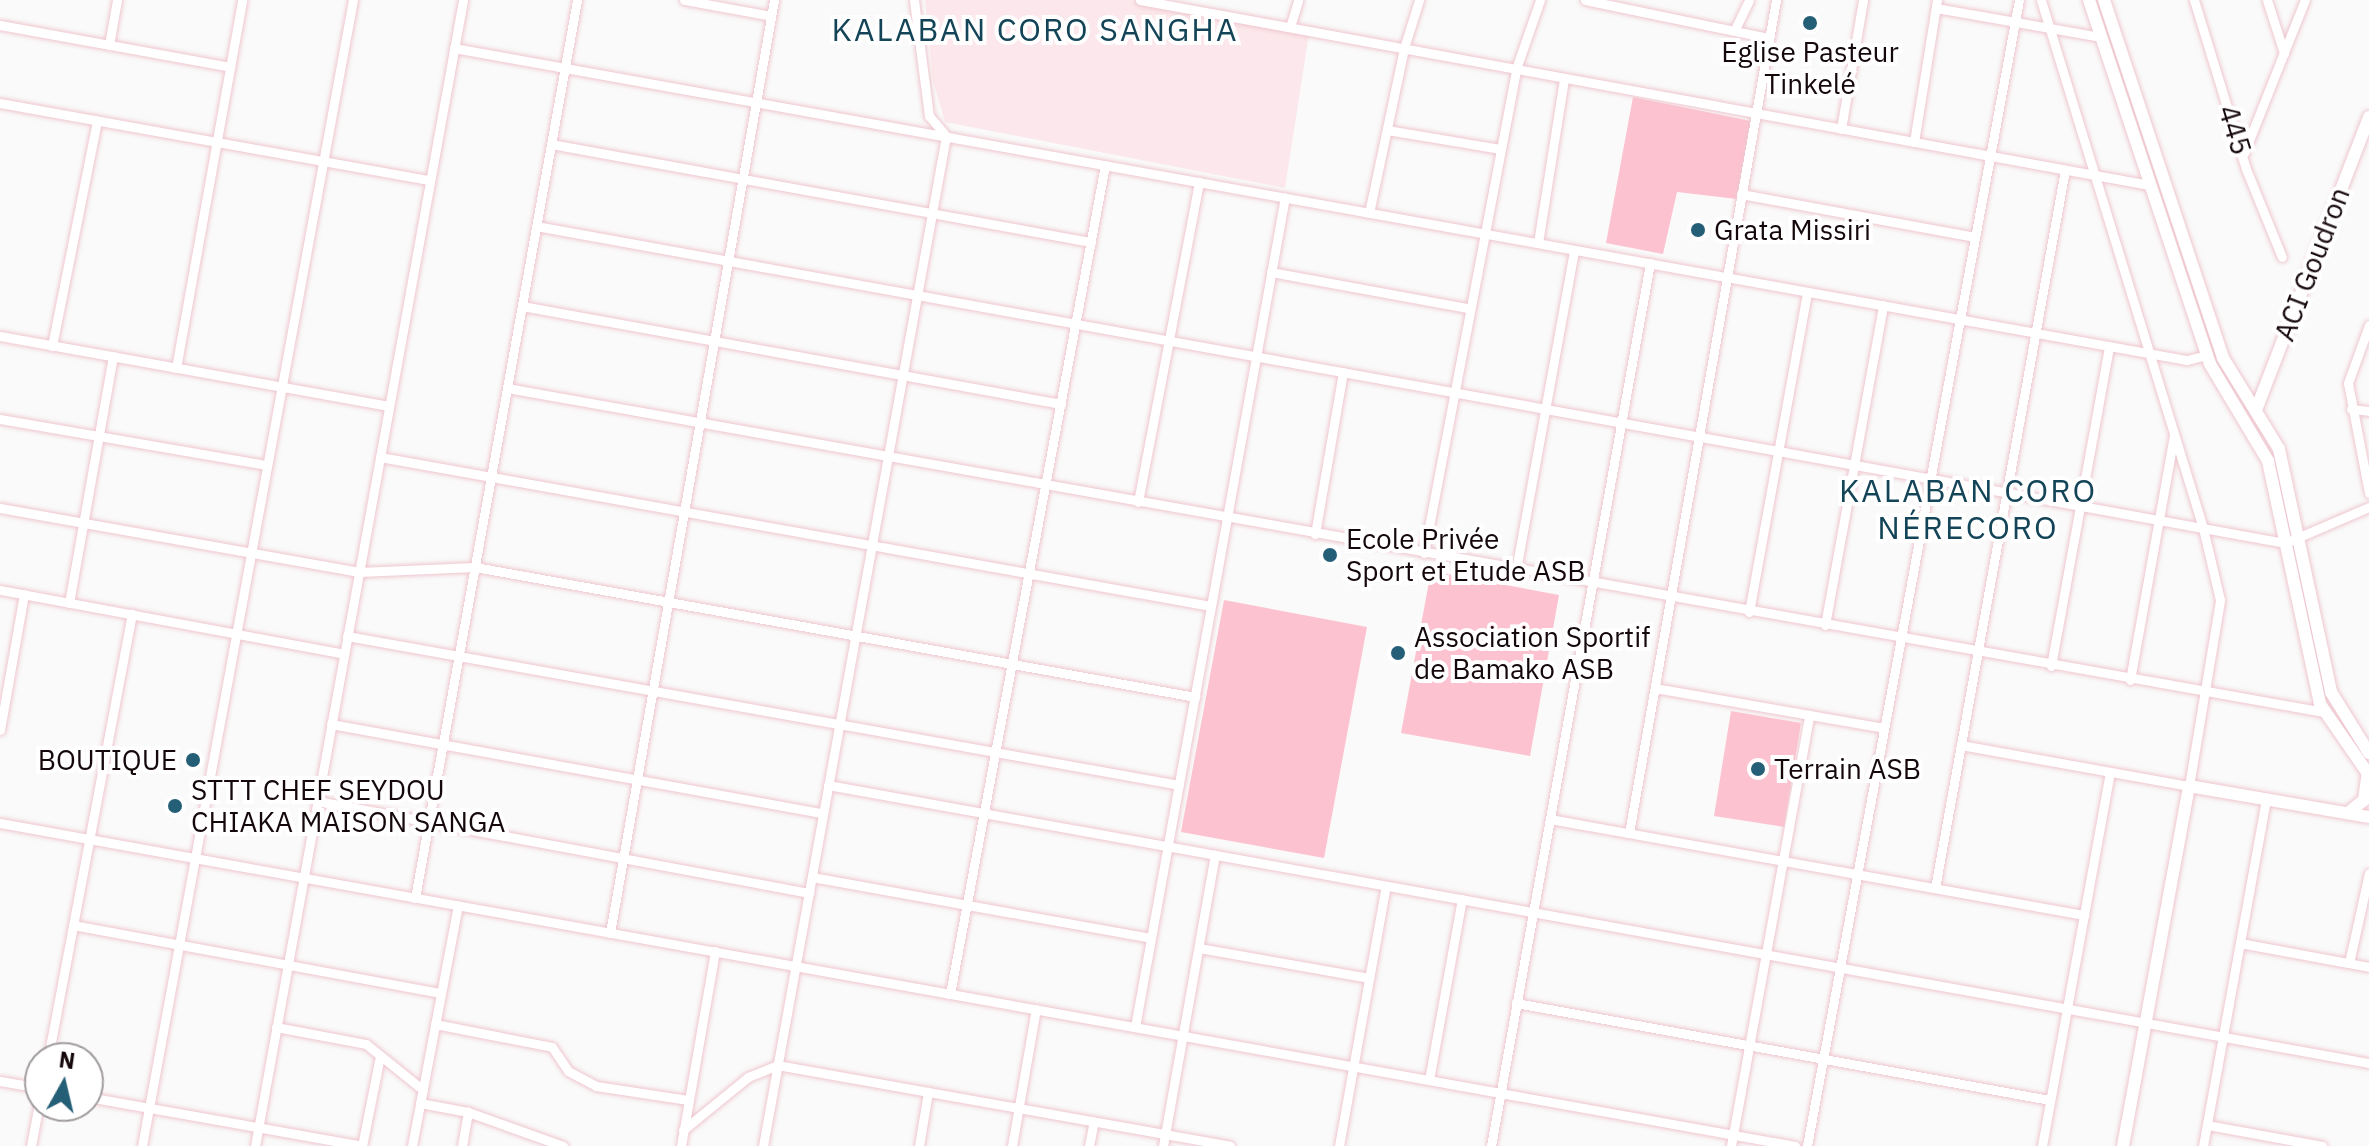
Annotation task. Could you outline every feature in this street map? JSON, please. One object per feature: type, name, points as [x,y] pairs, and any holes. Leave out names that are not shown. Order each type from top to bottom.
[{"type":"main road","points":[[2089,0],[2207,355],[2224,392],[2247,422],[2268,461],[2311,676],[2325,712],[2369,774],[2364,800],[2348,813]]},
{"type":"main road","points":[[2104,0],[2220,349],[2236,386],[2256,410],[2279,449],[2331,692],[2369,753]]},
{"type":"main road","name":"ACI Goudron","points":[[2256,410],[2368,124]]},
{"type":"main road","points":[[2123,1146],[2189,786],[2369,817]]},
{"type":"street","points":[[109,45],[117,0]]},
{"type":"street","points":[[176,368],[242,0]]},
{"type":"street","points":[[142,1146],[353,0]]},
{"type":"street","points":[[255,1146],[463,0]]},
{"type":"street","points":[[415,898],[577,0]]},
{"type":"street","points":[[684,0],[771,16]]},
{"type":"street","points":[[610,933],[774,0]]},
{"type":"street","points":[[763,1146],[946,136],[929,116],[914,0]]},
{"type":"street","points":[[1140,0],[2149,185]]},
{"type":"street","points":[[1290,27],[1298,0]]},
{"type":"street","points":[[1369,213],[1404,48],[1419,0]]},
{"type":"street","points":[[1424,553],[1482,233],[1516,69],[1540,0]]},
{"type":"street","points":[[1585,0],[1768,38]]},
{"type":"street","points":[[1734,31],[1749,0]]},
{"type":"street","points":[[1629,833],[1776,0]]},
{"type":"street","points":[[1841,129],[1863,0]]},
{"type":"street","points":[[1807,1146],[2019,0]]},
{"type":"street","points":[[1961,745],[2189,786],[2220,600],[2175,433],[2041,0]]},
{"type":"street","name":"445","points":[[2194,0],[2244,154],[2282,257]]},
{"type":"street","points":[[2267,0],[2284,53]]},
{"type":"street","points":[[2244,154],[2305,0]]},
{"type":"street","points":[[1914,142],[1937,4],[2014,23],[2101,37]]},
{"type":"street","points":[[0,25],[230,67]]},
{"type":"street","points":[[454,48],[2187,360],[2207,355]]},
{"type":"street","points":[[1538,243],[1564,78]]},
{"type":"street","points":[[0,103],[323,164],[430,180]]},
{"type":"street","points":[[52,346],[97,120]]},
{"type":"street","points":[[1387,130],[1500,149]]},
{"type":"street","points":[[551,144],[1091,242]]},
{"type":"street","points":[[950,994],[1105,165]]},
{"type":"street","points":[[1935,888],[2065,170]]},
{"type":"street","points":[[1138,502],[1199,182]]},
{"type":"street","points":[[1741,194],[1975,237]]},
{"type":"street","points":[[1135,1027],[1285,197]]},
{"type":"street","points":[[536,226],[2285,543],[2369,507]]},
{"type":"street","points":[[1516,570],[1574,250]]},
{"type":"street","points":[[1491,1146],[1650,263]]},
{"type":"street","points":[[1271,272],[1468,308]]},
{"type":"street","points":[[1749,612],[1807,292]]},
{"type":"street","points":[[1825,625],[1883,305]]},
{"type":"street","points":[[522,306],[1061,404]]},
{"type":"street","points":[[2369,325],[2348,383],[2369,493]]},
{"type":"street","points":[[0,336],[389,406]]},
{"type":"street","points":[[2051,666],[2109,346]]},
{"type":"street","points":[[69,603],[113,356]]},
{"type":"street","points":[[1315,534],[1343,372]]},
{"type":"street","points":[[507,388],[2206,694],[2325,712]]},
{"type":"street","points":[[2351,409],[2369,411]]},
{"type":"street","points":[[2247,422],[2256,410]]},
{"type":"street","points":[[0,419],[267,465]]},
{"type":"street","points":[[2130,680],[2175,433]]},
{"type":"street","points":[[380,457],[1211,606]]},
{"type":"street","points":[[0,508],[359,572],[475,567],[1195,697]]},
{"type":"street","points":[[0,590],[344,654]]},
{"type":"street","points":[[0,730],[24,594]]},
{"type":"street","points":[[51,1042],[132,614]]},
{"type":"street","points":[[347,636],[1179,785]]},
{"type":"street","points":[[1655,688],[1884,728]]},
{"type":"street","points":[[1731,1146],[1809,715]]},
{"type":"street","points":[[331,724],[823,813]]},
{"type":"street","points":[[2042,1146],[2110,772]]},
{"type":"street","points":[[828,785],[2369,1063]]},
{"type":"street","points":[[2203,1146],[2266,798]]},
{"type":"street","points":[[317,801],[809,893]]},
{"type":"street","points":[[1550,819],[2084,915]]},
{"type":"street","points":[[0,823],[1795,1146]]},
{"type":"street","points":[[1163,1146],[1215,855]]},
{"type":"street","points":[[2349,963],[2369,873]]},
{"type":"street","points":[[812,877],[1151,938]]},
{"type":"street","points":[[1339,1146],[1386,886]]},
{"type":"street","points":[[1429,1080],[1462,899]]},
{"type":"street","points":[[412,1146],[458,905]]},
{"type":"street","points":[[73,925],[441,993]]},
{"type":"street","points":[[2240,943],[2369,967]]},
{"type":"street","points":[[1199,948],[1369,978]]},
{"type":"street","points":[[681,1146],[715,951]]},
{"type":"street","points":[[1516,1003],[2050,1100]]},
{"type":"street","points":[[1012,1146],[1036,1009]]},
{"type":"street","points":[[435,1024],[552,1047],[568,1071],[596,1086],[688,1100]]},
{"type":"street","points":[[276,1027],[366,1044],[423,1090]]},
{"type":"street","points":[[104,1100],[362,1146],[380,1056]]},
{"type":"street","points":[[683,1130],[748,1077],[777,1065],[1230,1146]]},
{"type":"street","points":[[0,1081],[24,1085]]},
{"type":"street","points":[[919,1146],[928,1092]]},
{"type":"street","points":[[420,1103],[468,1112],[563,1146]]},
{"type":"street","points":[[462,1146],[468,1112]]},
{"type":"street","points":[[1089,1146],[1094,1121]]},
{"type":"street","points":[[31,1146],[36,1122]]},
{"type":"street","points":[[2207,1125],[2322,1146]]},
{"type":"shaded area","points":[[925,0],[1131,0],[1309,34],[1285,188],[945,122],[933,81]]},
{"type":"shaded area","points":[[1633,97],[1751,121],[1737,199],[1677,192],[1663,254],[1606,243]]},
{"type":"shaded area","points":[[1431,571],[1559,595],[1530,756],[1401,733]]},
{"type":"shaded area","points":[[1224,600],[1367,627],[1324,858],[1181,832]]},
{"type":"shaded area","name":"Terrain ASB","points":[[1731,711],[1801,723],[1784,827],[1714,816]]},
{"type":"place","name":"Eglise Pasteur Tinkelé","points":[[1810,23]]},
{"type":"place","name":"Grata Missiri","points":[[1698,230]]},
{"type":"place","name":"Ecole Privée Sport et Etude ASB","points":[[1330,555]]},
{"type":"place","name":"Association Sportif de Bamako ASB","points":[[1398,653]]},
{"type":"place","name":"BOUTIQUE","points":[[193,760]]},
{"type":"place","name":"Terrain ASB","points":[[1758,769]]},
{"type":"place","name":"STTT CHEF SEYDOU CHIAKA MAISON SANGA","points":[[175,806]]},
{"type":"district","name":"KALABAN CORO SANGHA","points":[[1035,29]]},
{"type":"district","name":"KALABAN CORO NÉRECORO","points":[[1968,510]]}]
